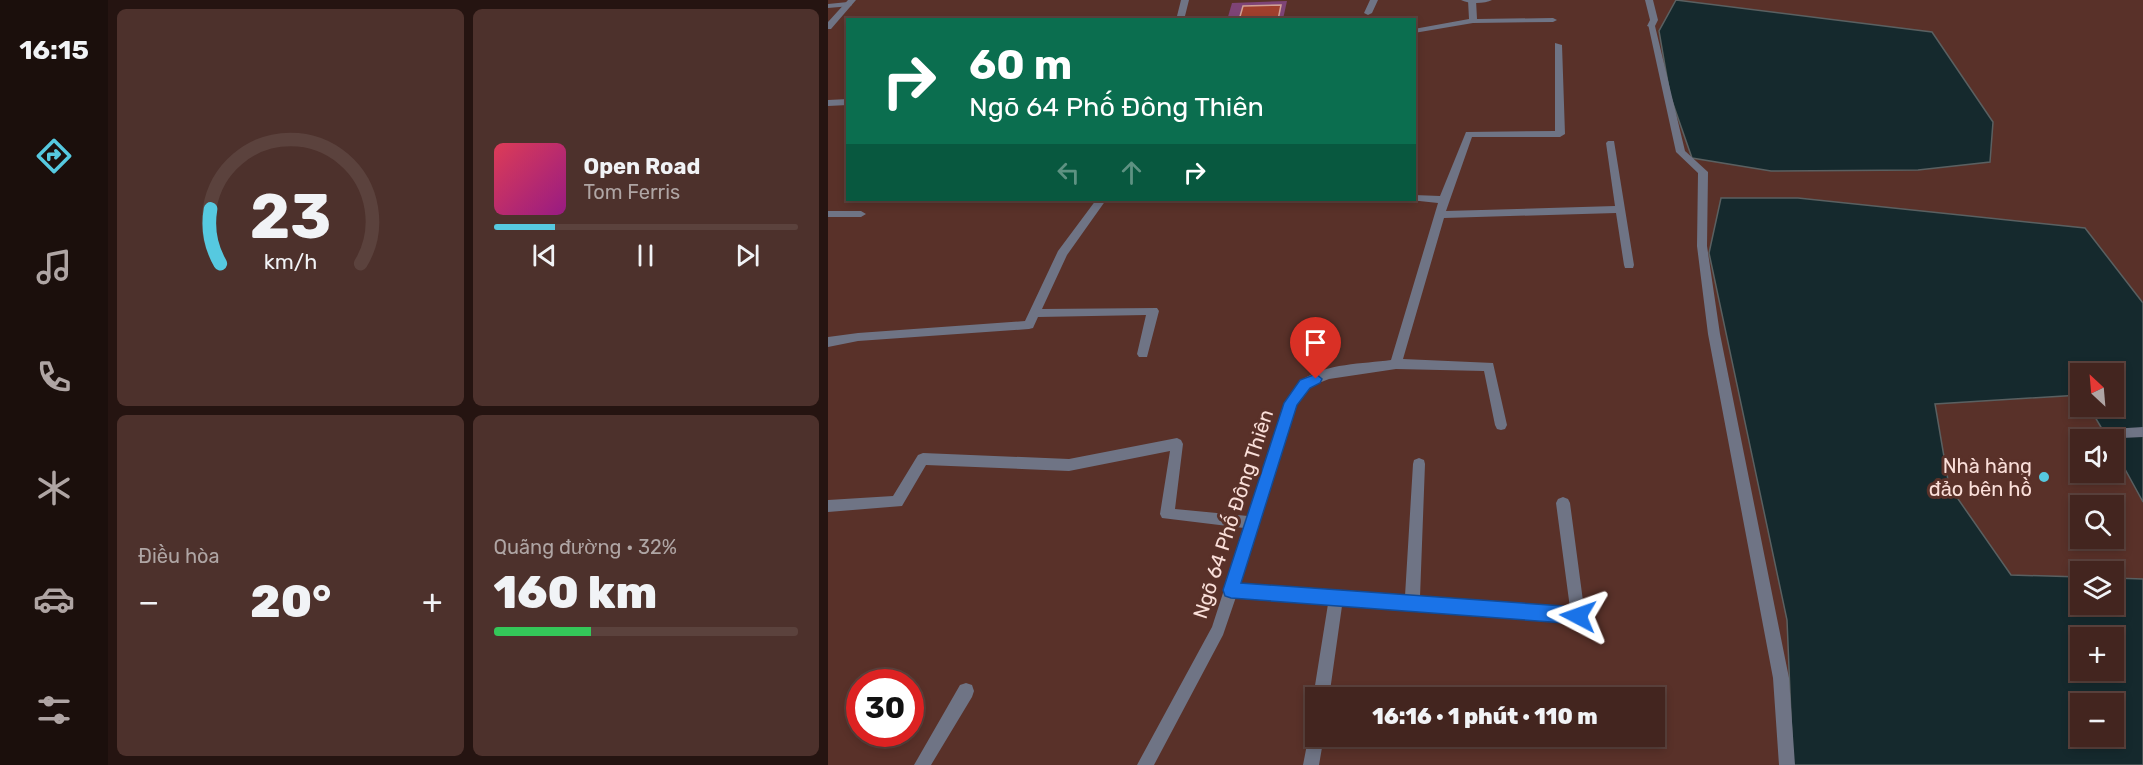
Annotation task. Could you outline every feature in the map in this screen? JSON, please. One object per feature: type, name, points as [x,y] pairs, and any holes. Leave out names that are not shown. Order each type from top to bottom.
[{"type":"street","points":[[1180,18],[1185,0]]},
{"type":"street","points":[[1368,13],[1374,0]]},
{"type":"street","points":[[1465,0],[1488,0]]},
{"type":"street","points":[[1472,0],[1473,21]]},
{"type":"street","points":[[1649,0],[1654,20],[1651,26],[1681,152],[1703,172],[1702,246],[1714,334],[1781,678],[1787,765]]},
{"type":"street","points":[[828,6],[850,2]]},
{"type":"street","points":[[828,27],[850,2]]},
{"type":"street","points":[[1416,32],[1473,21],[1553,21]]},
{"type":"street","points":[[1396,364],[1444,200],[1469,134],[1560,134],[1558,45]]},
{"type":"street","points":[[828,103],[846,102]]},
{"type":"street","points":[[1611,142],[1629,265]]},
{"type":"street","points":[[1416,198],[1444,200]]},
{"type":"street","points":[[828,342],[858,337],[1029,325],[1062,254],[1100,201]]},
{"type":"street","points":[[1440,215],[1621,209]]},
{"type":"street","points":[[828,214],[861,214]]},
{"type":"street","points":[[1036,313],[1153,311],[1143,354]]},
{"type":"street","name":"Ngõ 64 Phố Đông Thiên","points":[[1145,765],[1218,630],[1291,403],[1305,384],[1326,374],[1396,364],[1489,366],[1501,425]]},
{"type":"street","points":[[2124,433],[2143,432]]},
{"type":"street","points":[[828,506],[897,502],[923,459],[1069,465],[1177,444],[1167,514],[1252,523]]},
{"type":"street","points":[[1412,604],[1419,464]]},
{"type":"street","points":[[1231,590],[1578,616],[1563,503]]},
{"type":"street","points":[[1323,687],[1336,598]]},
{"type":"street","points":[[922,765],[966,691]]},
{"type":"street","points":[[1311,765],[1314,747]]},
{"type":"shaded area","points":[[1287,1],[1283,18],[1228,18],[1232,3]]},
{"type":"water","points":[[1676,0],[1932,32],[1993,122],[1990,162],[1918,170],[1771,171],[1692,158],[1670,95],[1659,31]]},
{"type":"water","points":[[1721,198],[1798,198],[2085,228],[2143,303],[2143,502],[2124,467],[2124,429],[2102,429],[2095,417],[2124,417],[2124,363],[2070,363],[2070,396],[1935,404],[1949,486],[2011,575],[2070,577],[2070,615],[2124,615],[2124,578],[2143,579],[2143,765],[1793,765],[1787,620],[1709,253]]},
{"type":"building","points":[[1281,5],[1278,18],[1240,18],[1243,6]]},
{"type":"place","name":"Nhà hàng đảo bên hồ","points":[[2044,477]]},
{"type":"route","points":[[1316,379],[1305,384],[1291,403],[1231,590],[1578,616]]}]
